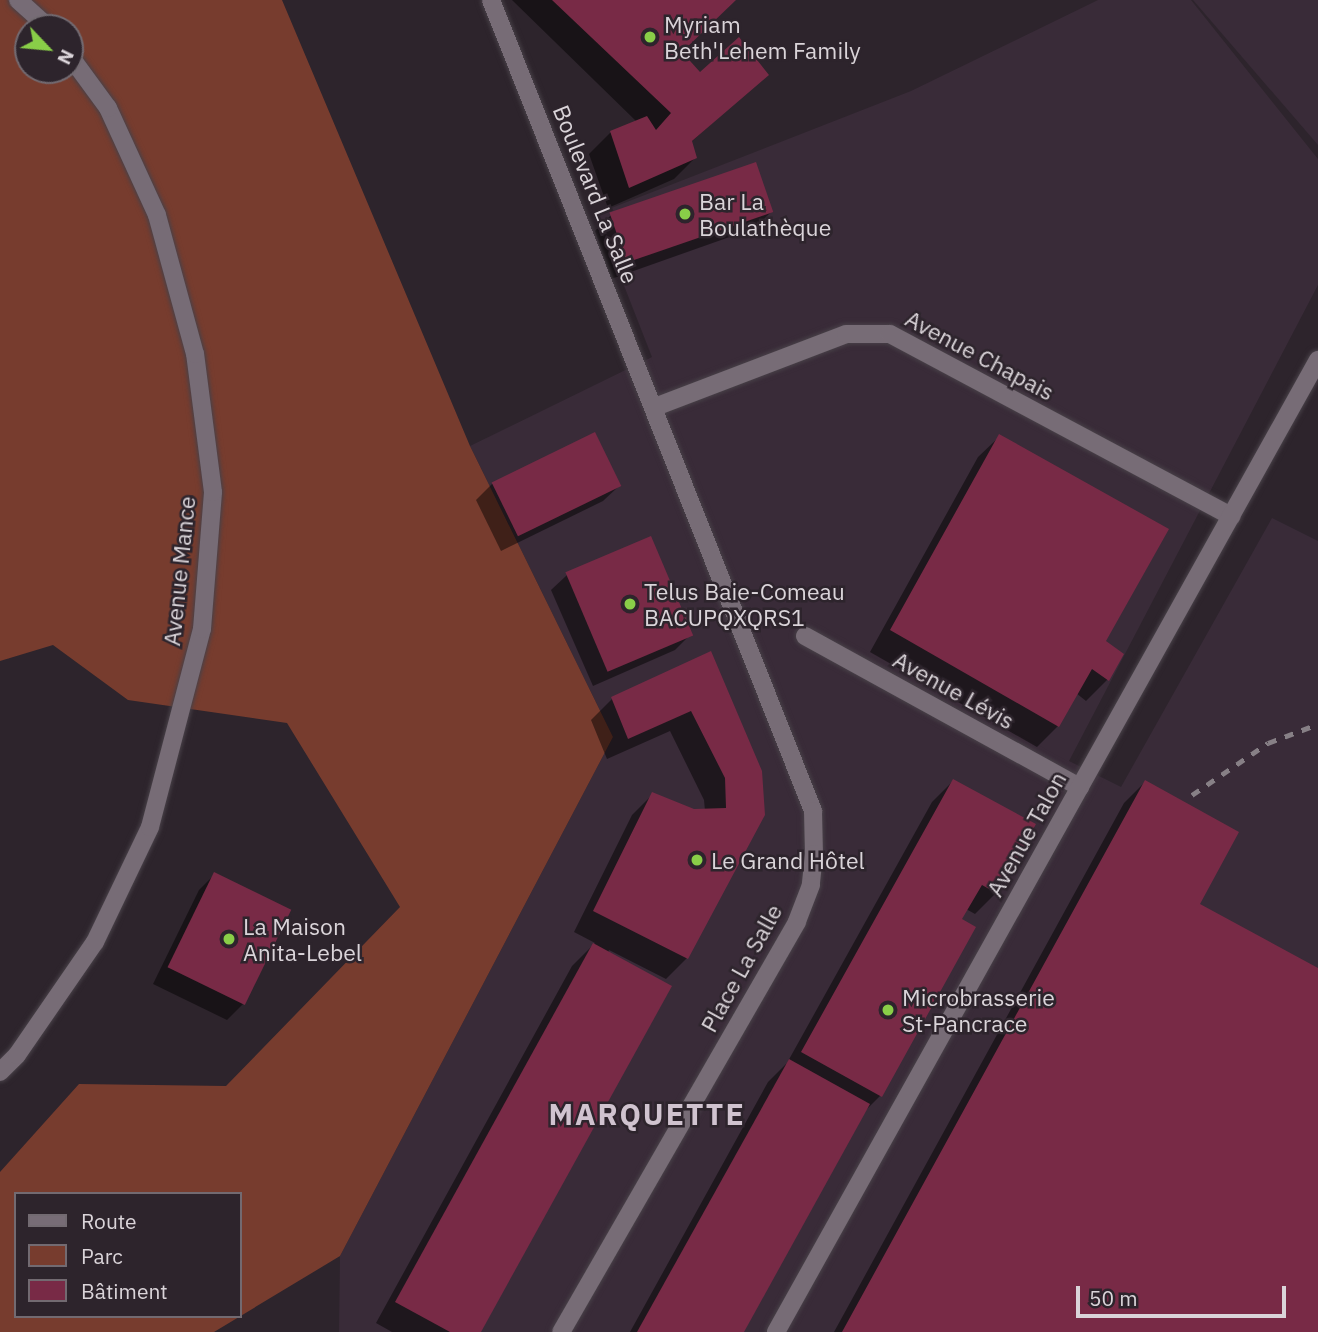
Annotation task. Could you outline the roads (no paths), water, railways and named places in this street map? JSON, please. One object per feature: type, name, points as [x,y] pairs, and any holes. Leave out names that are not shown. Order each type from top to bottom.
[{"type":"street","points":[[18,0],[34,14]]},
{"type":"street","name":"Boulevard La Salle","points":[[491,0],[655,407]]},
{"type":"street","name":"Avenue Mance","points":[[0,1072],[17,1055],[96,942],[150,827],[202,629],[213,492],[195,354],[157,215],[108,108],[84,75]]},
{"type":"street","name":"Avenue Chapais","points":[[655,407],[846,334],[890,334],[1231,516]]},
{"type":"street","name":"Avenue Talon","points":[[776,1332],[1318,360]]},
{"type":"street","name":"Place La Salle","points":[[561,1332],[797,922],[811,885],[814,854],[813,811],[655,407]]},
{"type":"street","name":"Avenue Lévis","points":[[805,636],[1080,787]]},
{"type":"railway","points":[[1192,795],[1268,743],[1318,724]]},
{"type":"place","name":"Myriam Beth'Lehem Family","points":[[650,37]]},
{"type":"place","name":"Bar La Boulathèque","points":[[685,214]]},
{"type":"place","name":"Telus Baie-Comeau BACUPQXQRS1","points":[[630,604]]},
{"type":"place","name":"Le Grand Hôtel","points":[[697,860]]},
{"type":"place","name":"La Maison Anita-Lebel","points":[[229,939]]},
{"type":"place","name":"Microbrasserie St-Pancrace","points":[[888,1010]]},
{"type":"district","name":"MARQUETTE","points":[[647,1114]]}]
